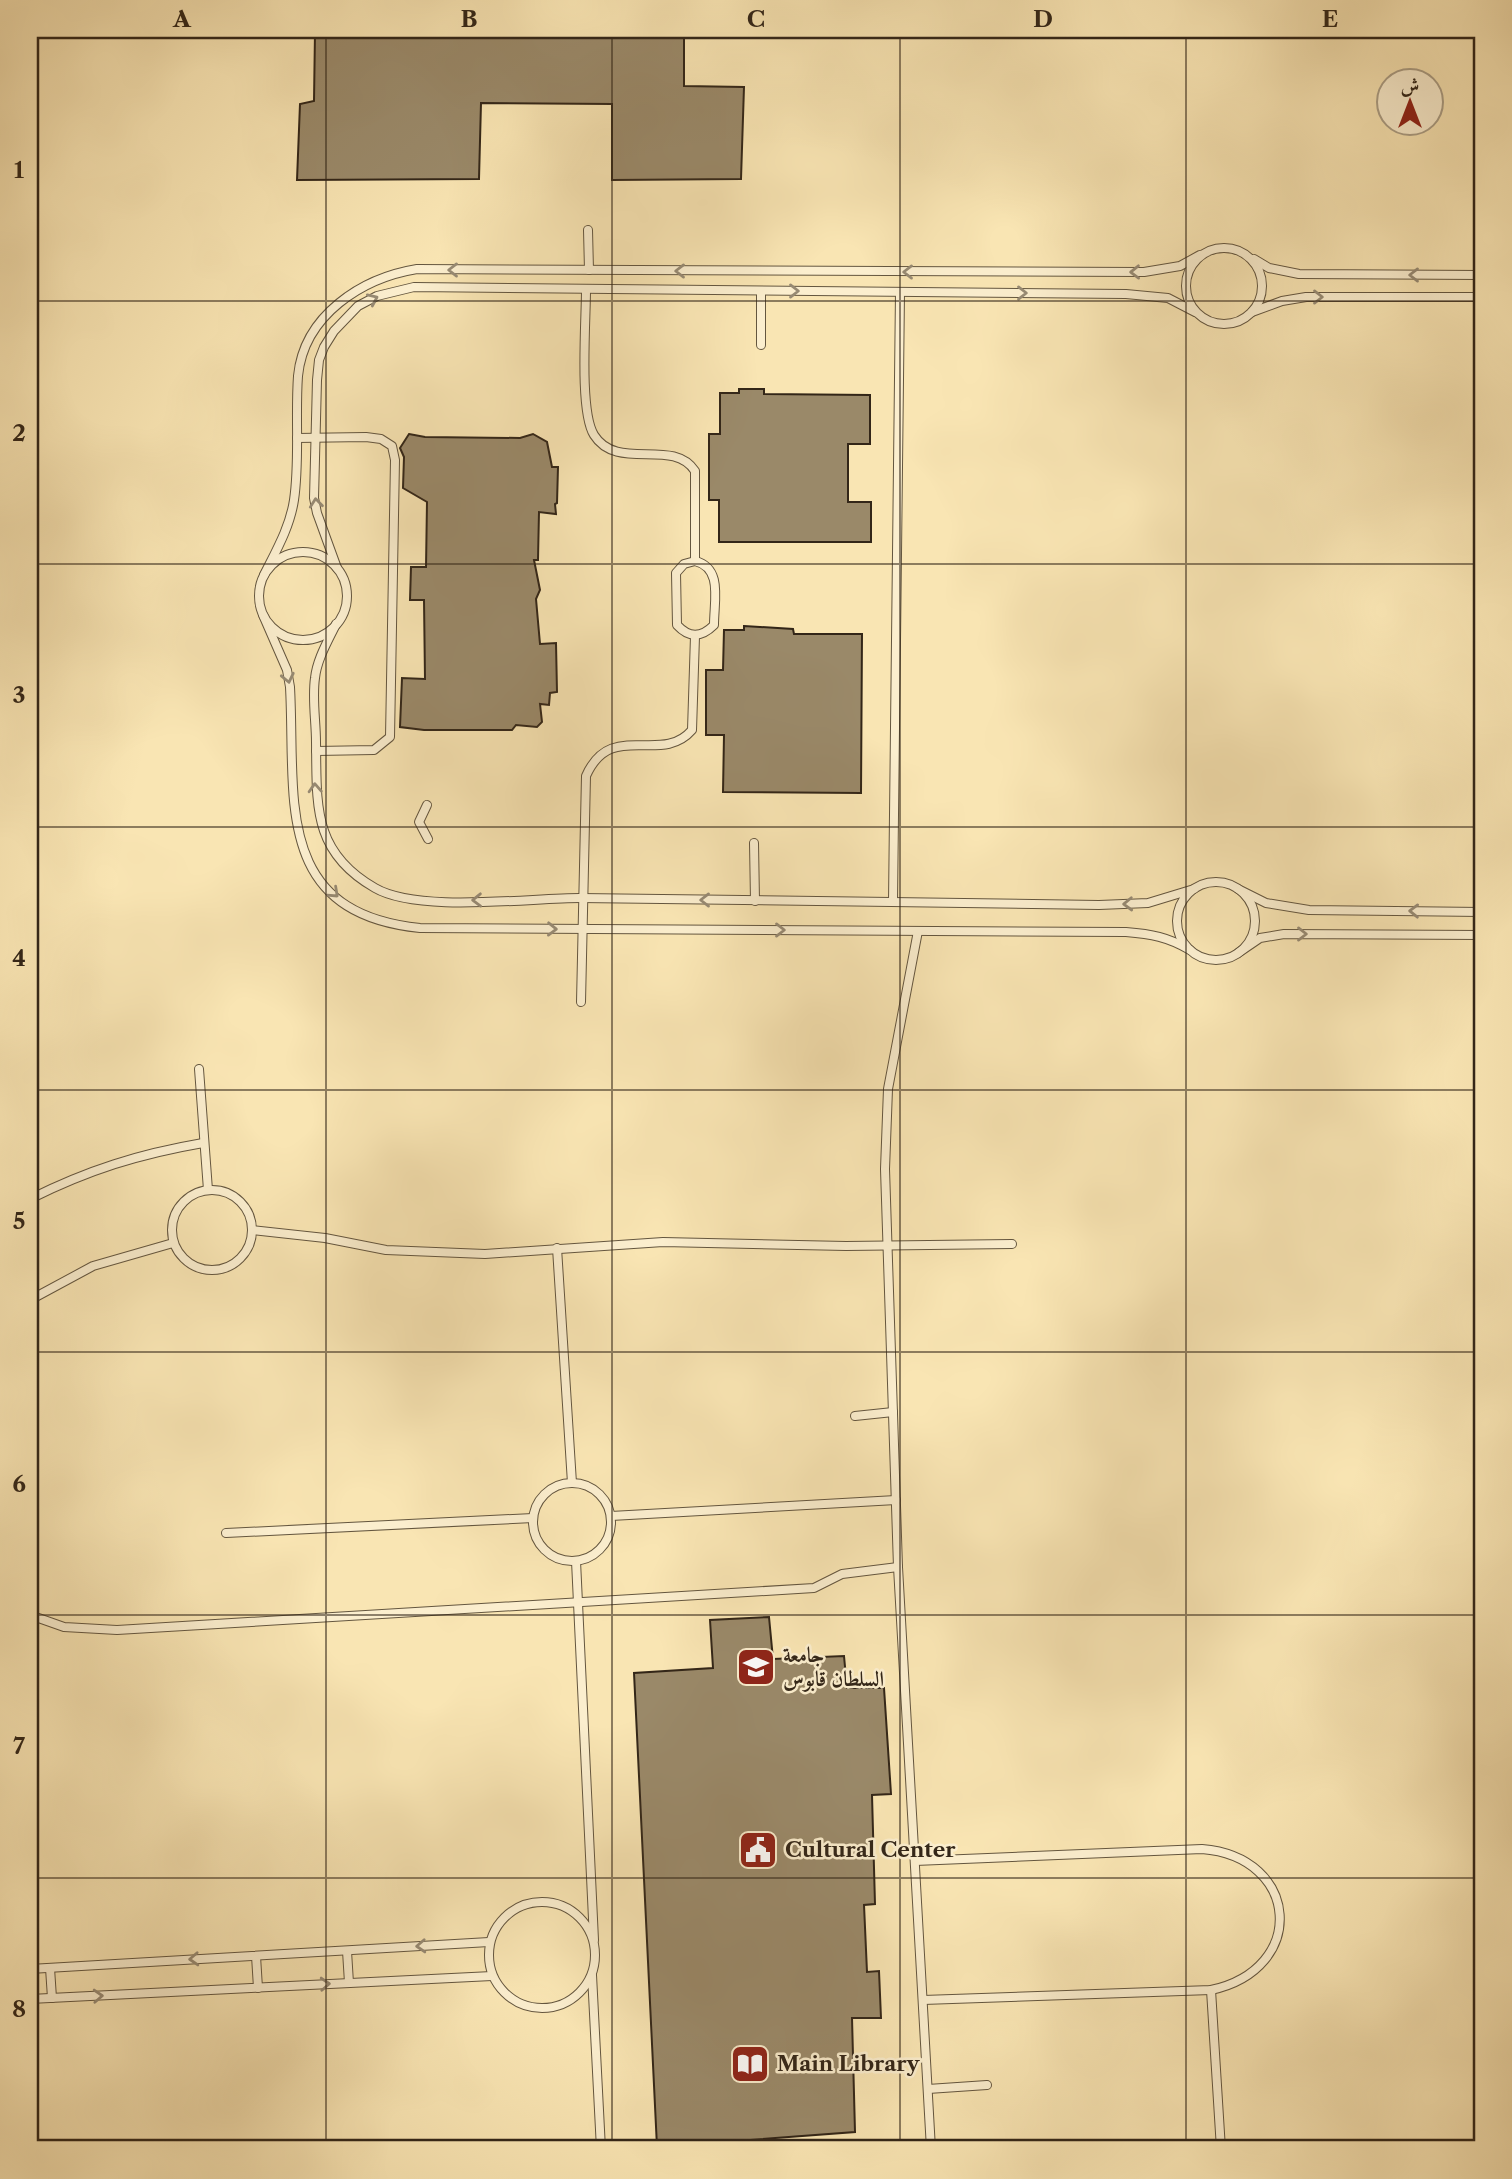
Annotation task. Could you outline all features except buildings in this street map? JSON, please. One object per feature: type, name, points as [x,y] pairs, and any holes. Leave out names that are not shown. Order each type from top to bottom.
[{"type":"lane","points":[[588,230],[589,270]]},
{"type":"lane","points":[[1482,275],[1299,274],[1269,268],[1225,247],[1200,255],[1180,266],[1144,272],[417,270],[389,274],[355,289],[315,330],[303,355],[299,376],[295,499],[291,515],[259,588],[263,615],[287,670],[290,687],[293,810],[297,833],[314,871],[329,891],[367,917],[392,925],[1139,933],[1171,939],[1214,960],[1238,953],[1260,938],[1284,934],[1482,935]]},
{"type":"lane","points":[[1195,312],[1185,289],[1191,264],[1200,255]]},
{"type":"lane","points":[[1248,256],[1262,277],[1263,289],[1252,312]]},
{"type":"lane","points":[[1482,298],[1306,297],[1282,301],[1230,324],[1217,324],[1168,298],[1151,295],[414,288],[377,296],[358,306],[334,331],[319,359],[317,513],[344,581],[347,596],[344,611],[323,650],[314,677],[315,796],[326,839],[335,856],[356,876],[377,890],[402,898],[439,901],[583,898],[1148,903],[1214,882],[1238,889],[1266,903],[1309,910],[1482,912]]},
{"type":"lane","points":[[586,290],[586,412],[593,434],[601,443],[622,453],[689,461],[695,471],[695,561]]},
{"type":"lane","points":[[761,291],[761,345]]},
{"type":"lane","points":[[893,902],[900,292]]},
{"type":"lane","points":[[297,438],[376,438],[392,446],[396,460],[390,737],[374,750],[316,751]]},
{"type":"lane","points":[[264,575],[272,564],[297,552],[311,552],[325,558],[337,568]]},
{"type":"lane","points":[[695,561],[706,564],[713,573],[714,625],[706,633],[695,636],[684,633],[677,625],[676,573],[684,564],[695,561]]},
{"type":"lane","points":[[263,615],[271,626],[295,639],[310,639],[325,634],[337,624]]},
{"type":"lane","points":[[581,1002],[586,776],[593,760],[611,747],[677,744],[692,730],[695,636]]},
{"type":"lane","points":[[427,805],[419,822],[428,839]]},
{"type":"lane","points":[[754,843],[755,901]]},
{"type":"lane","points":[[1190,950],[1182,940],[1178,914],[1182,902],[1194,889]]},
{"type":"lane","points":[[1238,889],[1247,897],[1255,921],[1253,933],[1238,953]]},
{"type":"lane","points":[[918,931],[888,1089],[887,1244],[898,1566],[931,2149]]},
{"type":"lane","points":[[199,1069],[208,1190]]},
{"type":"lane","points":[[30,1199],[58,1185],[143,1153],[203,1143]]},
{"type":"lane","points":[[208,1190],[234,1196],[250,1217],[252,1230],[250,1244],[242,1257],[218,1270],[204,1270],[190,1265],[173,1243],[171,1228],[174,1214],[182,1202],[194,1194],[208,1190]]},
{"type":"lane","points":[[252,1230],[325,1238],[386,1250],[485,1254],[663,1242],[1012,1244]]},
{"type":"lane","points":[[30,1300],[93,1266],[173,1243]]},
{"type":"lane","points":[[557,1248],[572,1483]]},
{"type":"lane","points":[[855,1416],[894,1412]]},
{"type":"lane","points":[[572,1483],[586,1485],[598,1492],[611,1516],[610,1531],[604,1546],[591,1556],[576,1561],[562,1560],[540,1544],[534,1532],[533,1518],[536,1507],[550,1490],[572,1483]]},
{"type":"lane","points":[[611,1516],[896,1500]]},
{"type":"lane","points":[[226,1533],[533,1518]]},
{"type":"lane","points":[[576,1561],[596,1956],[592,1975],[601,2149]]},
{"type":"lane","points":[[30,1615],[64,1627],[117,1630],[814,1588],[842,1574],[898,1566]]},
{"type":"lane","points":[[915,1861],[1202,1849],[1227,1851],[1250,1861],[1267,1880],[1278,1902],[1279,1927],[1272,1952],[1257,1972],[1236,1985],[1211,1990],[923,2000]]},
{"type":"lane","points":[[592,1975],[583,1990],[569,2001],[552,2008],[534,2008],[517,2002],[502,1992],[492,1976],[489,1942],[504,1916],[520,1906],[538,1901],[556,1903],[573,1911],[586,1924],[594,1940]]},
{"type":"lane","points":[[30,1969],[489,1942]]},
{"type":"lane","points":[[347,1951],[349,1983]]},
{"type":"lane","points":[[256,1956],[258,1988]]},
{"type":"lane","points":[[50,1968],[52,1998]]},
{"type":"lane","points":[[30,1999],[492,1976]]},
{"type":"lane","points":[[1150,2149],[1221,2148],[1211,1990]]},
{"type":"lane","points":[[928,2089],[987,2085]]},
{"type":"place","name":"جامعة السلطان قابوس","points":[[756,1667]]},
{"type":"place","name":"Cultural Center","points":[[758,1850]]},
{"type":"place","name":"Main Library","points":[[750,2064]]}]
